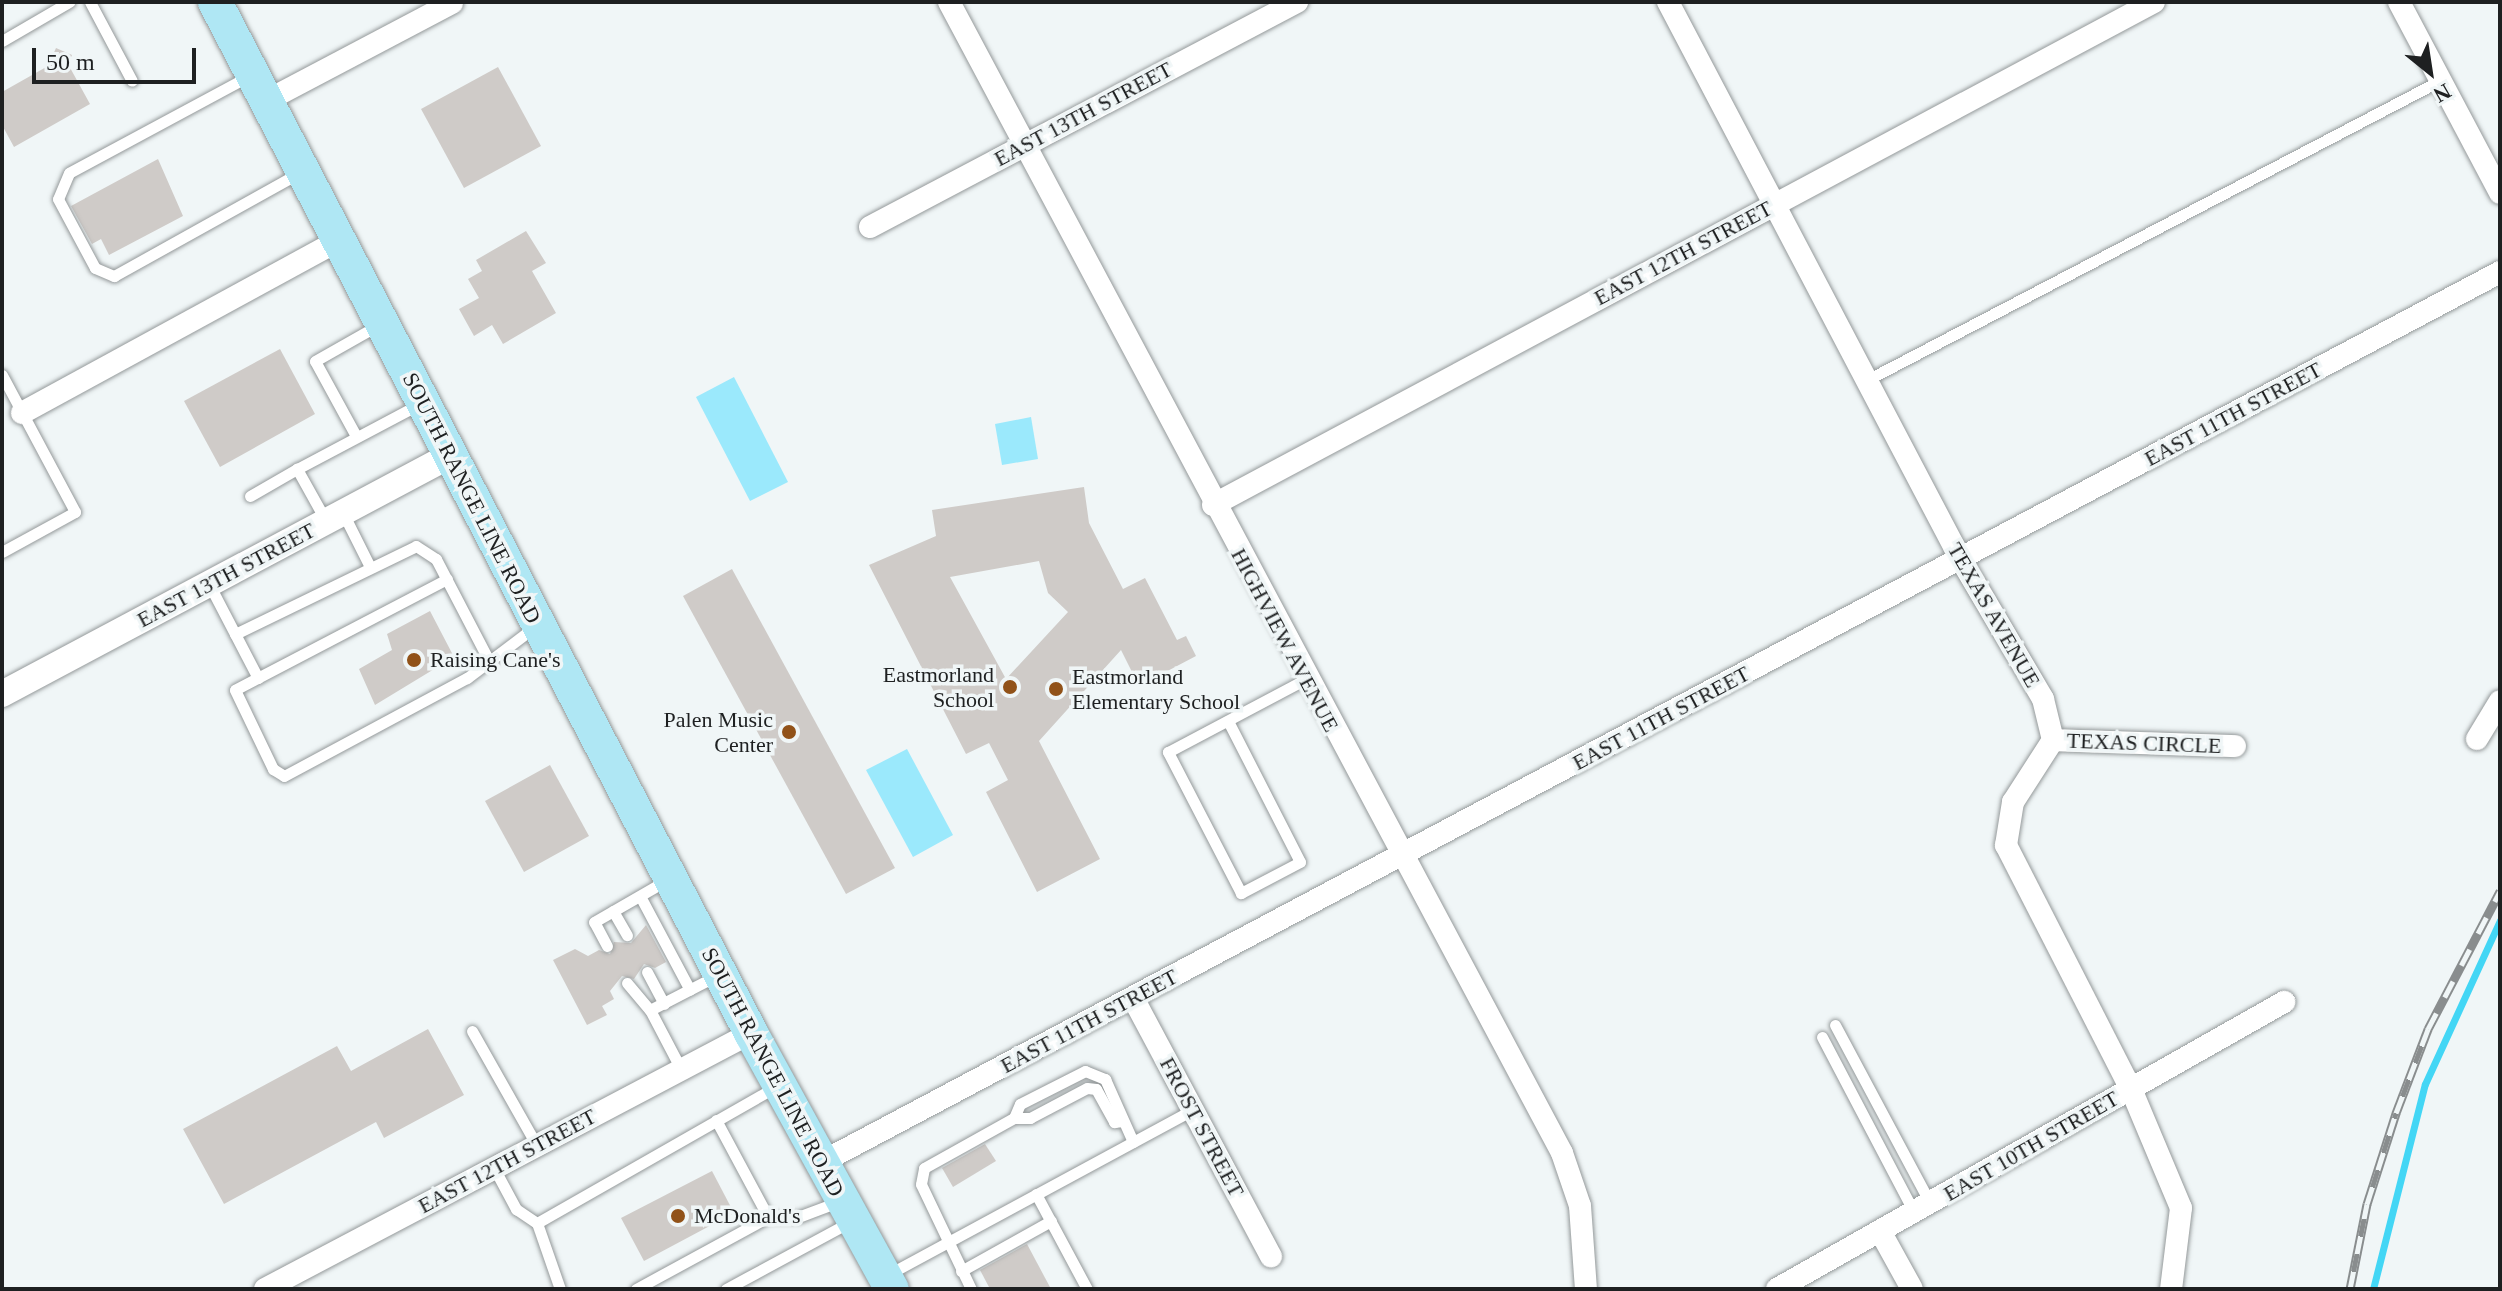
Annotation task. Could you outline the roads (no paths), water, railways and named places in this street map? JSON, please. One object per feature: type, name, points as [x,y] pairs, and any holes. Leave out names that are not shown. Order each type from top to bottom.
[{"type":"main road","name":"SOUTH RANGE LINE ROAD","points":[[215,2],[385,321],[421,404],[670,879],[888,1283]]},
{"type":"street","name":"HIGHVIEW AVENUE","points":[[949,2],[1213,505],[1562,1153],[1580,1206],[1586,1289]]},
{"type":"street","name":"EAST 13TH STREET","points":[[870,227],[1297,2]]},
{"type":"street","name":"TEXAS AVENUE","points":[[1668,2],[1960,558],[2043,699],[2053,740]]},
{"type":"street","name":"EAST 12TH STREET","points":[[1213,505],[2154,2]]},
{"type":"street","points":[[2399,2],[2500,193]]},
{"type":"street","points":[[260,87],[444,5]]},
{"type":"street","points":[[22,413],[341,239]]},
{"type":"street","name":"EAST 11TH STREET","points":[[822,1162],[2500,272]]},
{"type":"street","name":"EAST 13TH STREET","points":[[2,694],[449,456]]},
{"type":"street","points":[[2477,739],[2500,701]]},
{"type":"street","points":[[2053,740],[2013,802],[2006,845],[2131,1089],[2181,1208],[2171,1289]]},
{"type":"street","name":"TEXAS CIRCLE","points":[[2053,740],[2235,746]]},
{"type":"street","name":"FROST STREET","points":[[1133,998],[1271,1256]]},
{"type":"street","name":"EAST 10TH STREET","points":[[1777,1289],[2284,1002]]},
{"type":"street","name":"EAST 12TH STREET","points":[[265,1289],[751,1033]]},
{"type":"street","points":[[1880,1231],[1912,1289]]},
{"type":"lane","points":[[2,41],[69,2]]},
{"type":"lane","points":[[90,2],[132,81]]},
{"type":"lane","points":[[1867,380],[2441,80]]},
{"type":"lane","points":[[260,87],[69,173],[58,199],[82,245],[103,274],[123,275],[305,170]]},
{"type":"lane","points":[[356,436],[315,361],[385,321]]},
{"type":"lane","points":[[2,375],[75,512],[2,552]]},
{"type":"lane","points":[[250,496],[356,436],[421,404]]},
{"type":"lane","points":[[297,469],[369,565]]},
{"type":"lane","points":[[235,634],[369,565],[422,547],[447,579],[488,659]]},
{"type":"lane","points":[[447,579],[258,678],[235,696],[273,769],[284,776],[467,678],[488,659],[538,625]]},
{"type":"lane","points":[[209,584],[258,678]]},
{"type":"lane","points":[[1228,721],[1300,862],[1241,893],[1168,752],[1306,679]]},
{"type":"lane","points":[[607,946],[594,922],[670,879]]},
{"type":"lane","points":[[640,896],[690,990]]},
{"type":"lane","points":[[613,911],[627,935]]},
{"type":"lane","points":[[647,972],[664,1004]]},
{"type":"lane","points":[[650,1010],[720,974]]},
{"type":"lane","points":[[627,983],[650,1010],[681,1069]]},
{"type":"lane","points":[[1835,1025],[1922,1207]]},
{"type":"lane","points":[[472,1031],[537,1146]]},
{"type":"lane","points":[[1822,1037],[1922,1207]]},
{"type":"lane","points":[[1014,1118],[1020,1104],[1085,1071],[1105,1079],[1133,1142]]},
{"type":"lane","points":[[537,1223],[779,1085]]},
{"type":"lane","points":[[971,1289],[961,1271],[952,1239],[921,1184],[924,1168],[1014,1118],[1030,1118],[1087,1088],[1096,1089],[1114,1122],[1123,1121]]},
{"type":"lane","points":[[888,1283],[952,1239],[1192,1110]]},
{"type":"lane","points":[[716,1120],[768,1217]]},
{"type":"lane","points":[[494,1168],[516,1209],[537,1223],[560,1289]]},
{"type":"lane","points":[[1036,1194],[1087,1289]]},
{"type":"lane","points":[[636,1289],[768,1217],[798,1217],[848,1210]]},
{"type":"lane","points":[[726,1289],[848,1210]]},
{"type":"lane","points":[[961,1271],[1051,1221]]},
{"type":"waterway","points":[[2373,1289],[2425,1084],[2500,920]]},
{"type":"railway","points":[[2350,1289],[2367,1204],[2396,1113],[2428,1029],[2500,891]]},
{"type":"place","name":"Raising Cane's","points":[[414,660]]},
{"type":"place","name":"Eastmorland School","points":[[1010,687]]},
{"type":"place","name":"Eastmorland Elementary School","points":[[1056,689]]},
{"type":"place","name":"Palen Music Center","points":[[789,732]]},
{"type":"place","name":"McDonald's","points":[[678,1216]]}]
